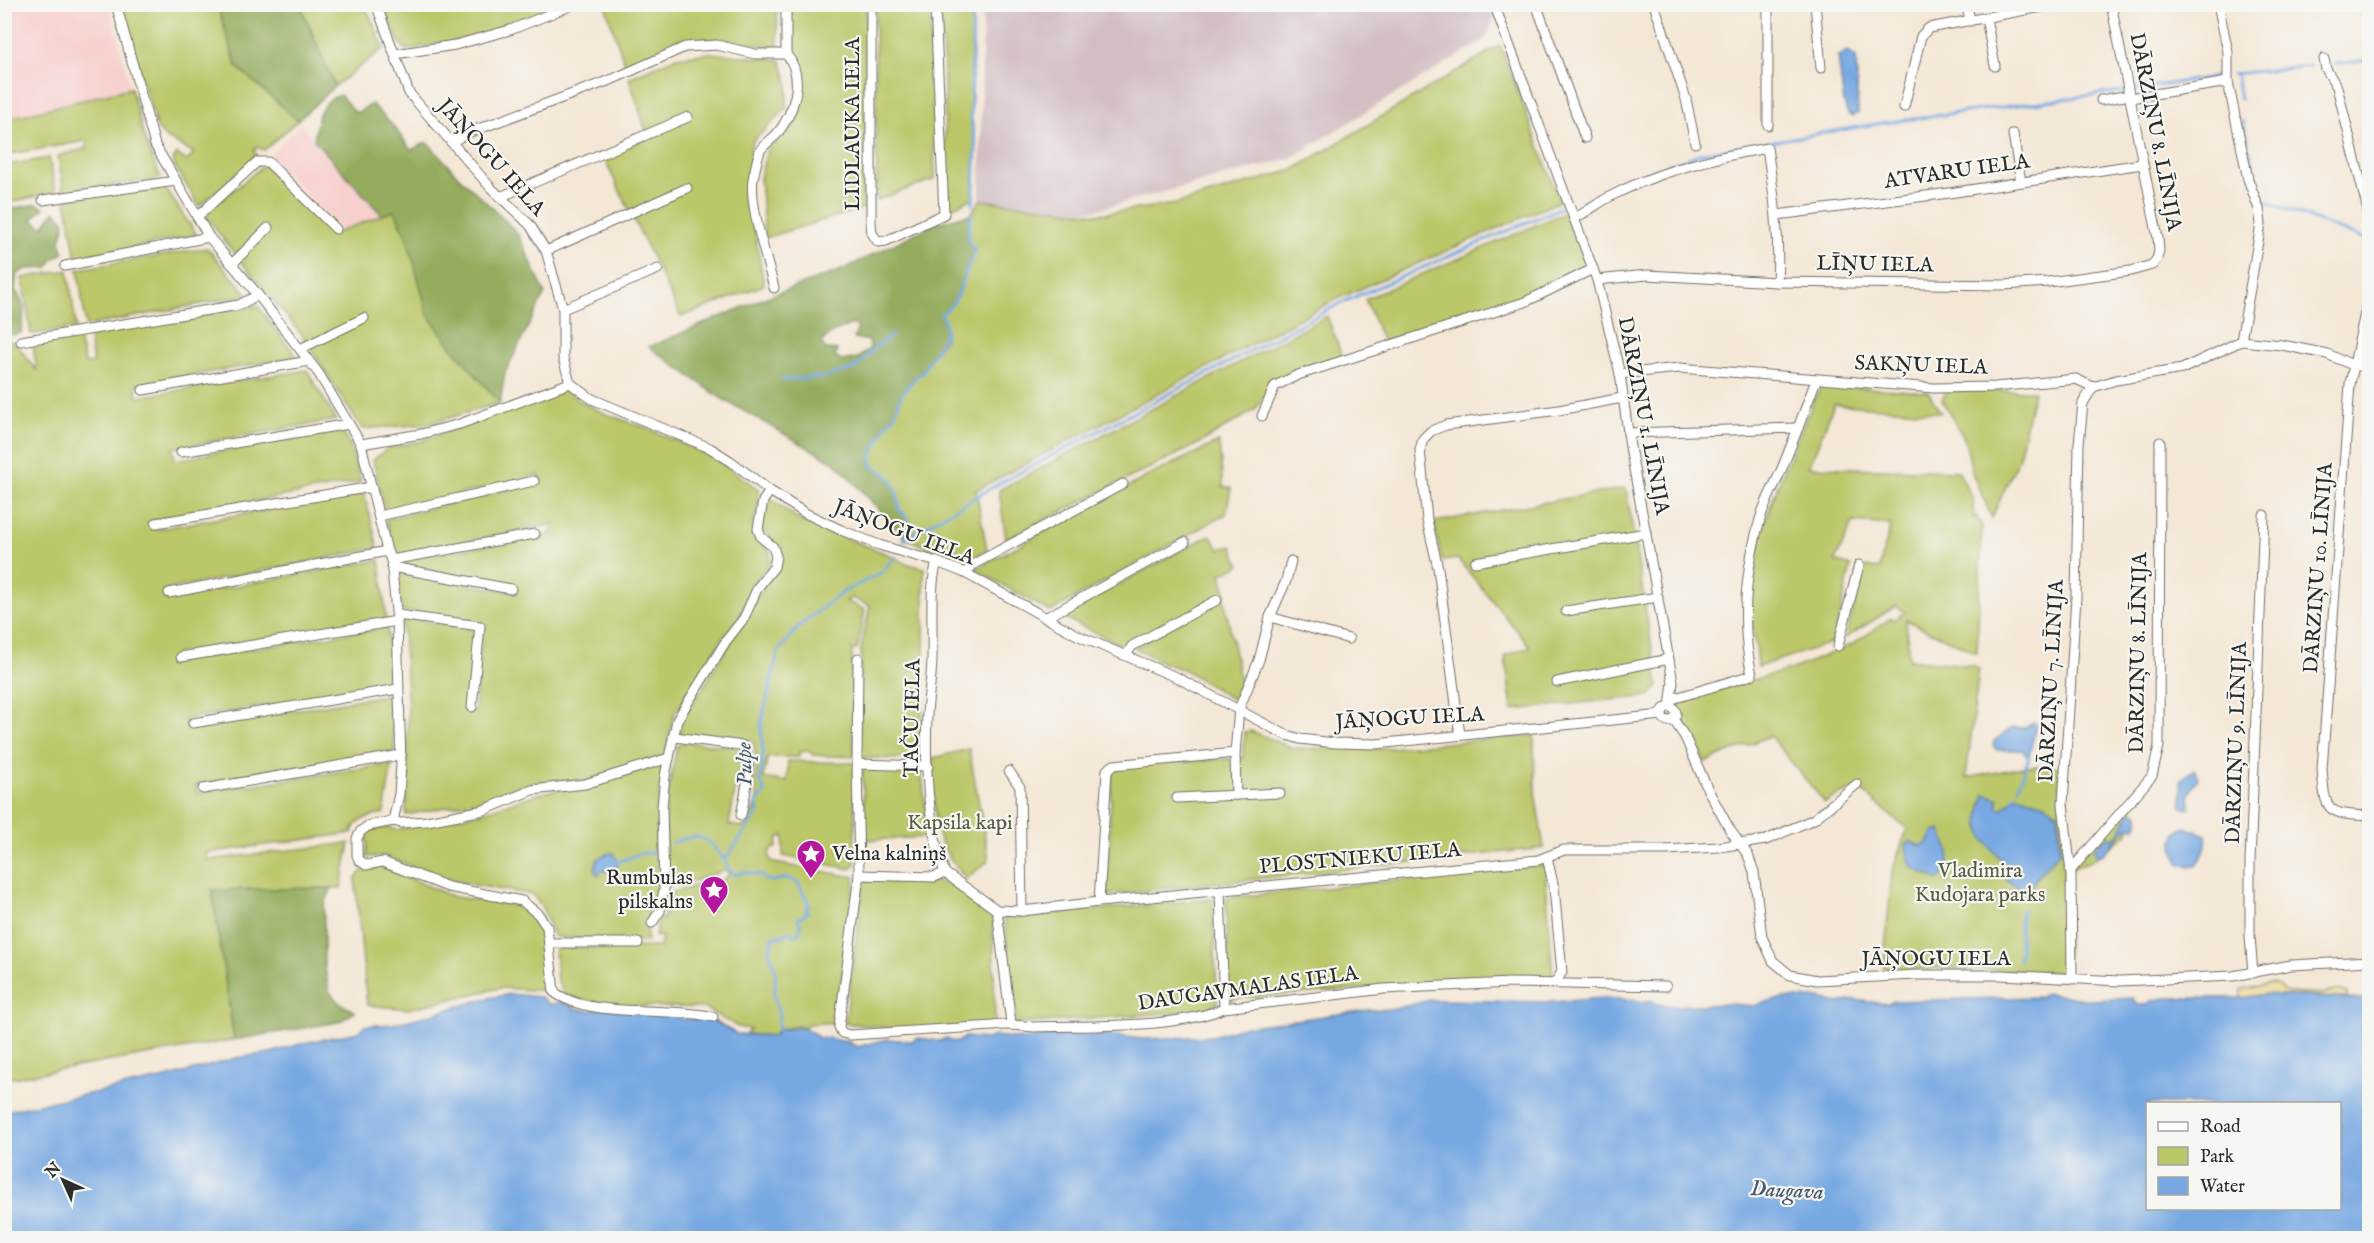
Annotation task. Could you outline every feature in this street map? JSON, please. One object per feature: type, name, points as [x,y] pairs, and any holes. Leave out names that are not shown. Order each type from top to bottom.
[{"type":"street","points":[[116,4],[155,145],[209,237],[309,361],[361,444],[390,559],[397,618],[401,756],[399,794],[393,821]]},
{"type":"street","name":"JĀŅOGU IELA","points":[[376,4],[409,93],[500,196],[530,225],[546,251],[563,309],[563,358],[570,383],[592,399],[710,448],[805,513],[879,545],[938,562],[964,573],[1079,636],[1178,678],[1284,734],[1300,739],[1376,744],[1662,715]]},
{"type":"street","points":[[395,54],[455,45],[510,30],[575,4]]},
{"type":"street","points":[[786,4],[786,54]]},
{"type":"street","name":"LIDLAUKA IELA","points":[[871,4],[871,224],[872,233],[878,242],[886,241],[944,214],[935,4]]},
{"type":"street","name":"DĀRZIŅU 1. LĪNIJA","points":[[1494,4],[1597,280],[1620,374],[1628,433],[1673,682],[1671,703]]},
{"type":"street","points":[[1536,4],[1585,138]]},
{"type":"street","points":[[1654,4],[1686,99],[1695,143]]},
{"type":"street","points":[[1768,4],[1768,125]]},
{"type":"street","points":[[1815,4],[1821,68]]},
{"type":"street","points":[[1967,4],[1970,21]]},
{"type":"street","points":[[1904,107],[1921,36],[1929,28],[2058,4]]},
{"type":"street","name":"DĀRZIŅU 8. LĪNIJA","points":[[2110,4],[2158,238],[2157,259],[2151,265]]},
{"type":"street","points":[[2218,4],[2228,52],[2228,82],[2248,179],[2259,209],[2261,224],[2241,341],[2282,345],[2327,354],[2355,366],[2370,366]]},
{"type":"street","points":[[1986,18],[1995,66]]},
{"type":"street","points":[[451,142],[470,132],[613,79],[685,47],[717,45],[755,54],[786,54],[792,60],[795,99],[789,117],[776,135],[760,150],[753,181],[754,204],[774,288]]},
{"type":"street","points":[[2324,59],[2326,69],[2337,87],[2370,219]]},
{"type":"street","points":[[2101,100],[2228,82]]},
{"type":"street","points":[[500,196],[688,117]]},
{"type":"street","points":[[2013,135],[2021,182]]},
{"type":"street","points":[[1575,218],[1612,196],[1679,168],[1740,152],[1767,148],[1777,215],[1778,282]]},
{"type":"street","points":[[197,217],[257,162],[268,162],[336,230]]},
{"type":"street","name":"ATVARU IELA","points":[[1777,215],[2142,164]]},
{"type":"street","points":[[44,200],[176,182]]},
{"type":"street","points":[[546,251],[687,188]]},
{"type":"street","points":[[232,264],[268,228]]},
{"type":"street","points":[[65,266],[209,237]]},
{"type":"street","name":"LĪŅU IELA","points":[[1597,280],[1647,275],[1778,282],[2004,285],[2081,279],[2131,271],[2151,265]]},
{"type":"street","points":[[1262,416],[1275,386],[1298,375],[1525,302],[1593,269]]},
{"type":"street","points":[[563,309],[658,270]]},
{"type":"street","name":"DĀRZIŅU 10. LĪNIJA","points":[[2370,289],[2350,384],[2322,769],[2324,800],[2331,808],[2340,814],[2370,816]]},
{"type":"street","points":[[21,341],[239,305],[258,295]]},
{"type":"street","points":[[300,349],[364,318]]},
{"type":"street","name":"SAKŅU IELA","points":[[1620,374],[1679,368],[1934,387],[1995,387],[2076,379],[2093,387],[2116,380],[2182,369],[2241,341]]},
{"type":"street","points":[[143,390],[309,361]]},
{"type":"street","points":[[1673,720],[1666,721],[1662,715],[1664,709],[1671,703],[1752,675],[1747,653],[1745,607],[1749,568],[1762,515],[1816,380]]},
{"type":"street","points":[[361,444],[421,434],[460,424],[570,383]]},
{"type":"street","name":"DĀRZIŅU 7. LĪNIJA","points":[[2072,979],[2070,871],[2063,804],[2075,608],[2079,444],[2083,403],[2093,387]]},
{"type":"street","points":[[1460,735],[1438,568],[1427,520],[1420,450],[1423,439],[1431,431],[1446,425],[1559,410],[1622,398]]},
{"type":"street","points":[[181,452],[349,424]]},
{"type":"street","points":[[1628,433],[1798,428]]},
{"type":"street","name":"DĀRZIŅU 8. LĪNIJA","points":[[2070,871],[2152,776],[2159,746],[2160,442]]},
{"type":"street","points":[[379,516],[534,481]]},
{"type":"street","points":[[964,573],[974,564],[1123,484]]},
{"type":"street","points":[[156,524],[372,487]]},
{"type":"street","points":[[652,923],[660,911],[664,889],[662,807],[677,720],[726,641],[744,618],[758,587],[774,567],[776,556],[773,547],[761,537],[758,529],[763,501],[770,491]]},
{"type":"street","name":"DĀRZIŅU 9. LĪNIJA","points":[[2253,973],[2250,937],[2250,863],[2264,515]]},
{"type":"street","points":[[1475,562],[1646,533]]},
{"type":"street","points":[[169,593],[536,534]]},
{"type":"street","points":[[1045,618],[1185,542]]},
{"type":"street","points":[[390,559],[511,589]]},
{"type":"street","points":[[1236,795],[1235,753],[1239,709],[1259,660],[1270,617],[1286,581],[1291,561]]},
{"type":"street","name":"TAČU IELA","points":[[938,562],[934,578],[932,660],[927,713],[928,765],[931,826],[945,873]]},
{"type":"street","points":[[1838,646],[1859,565]]},
{"type":"street","points":[[1566,611],[1658,597]]},
{"type":"street","points":[[1126,655],[1132,646],[1217,600]]},
{"type":"street","points":[[1270,617],[1349,639]]},
{"type":"street","points":[[181,657],[397,618],[480,626],[472,707]]},
{"type":"street","points":[[858,658],[859,874],[933,877],[945,873],[997,910],[1011,1023]]},
{"type":"street","points":[[1557,682],[1669,659]]},
{"type":"street","points":[[193,723],[398,689]]},
{"type":"street","name":"JĀŅOGU IELA","points":[[1671,703],[1676,711],[1673,720],[1685,737],[1708,790],[1748,855],[1754,872],[1762,938],[1773,961],[1790,975],[1817,980],[1916,975],[2001,975],[2120,981],[2233,976],[2291,965],[2370,961]]},
{"type":"street","points":[[675,737],[747,749],[749,761],[741,815]]},
{"type":"street","points":[[1099,902],[1107,770],[1117,765],[1235,753]]},
{"type":"street","points":[[203,789],[401,756]]},
{"type":"street","points":[[669,758],[585,784],[532,790],[484,810],[427,821],[401,823],[393,821],[368,826],[357,838],[357,855],[362,863],[371,865],[383,862],[448,887],[522,901],[538,914],[547,927],[554,992],[562,998],[625,1011],[672,1011],[713,1017]]},
{"type":"street","points":[[857,764],[928,765]]},
{"type":"street","points":[[1009,771],[1020,787],[1022,911]]},
{"type":"street","name":"PLOSTNIEKU IELA","points":[[997,910],[1022,911],[1538,860],[1564,850],[1595,848],[1665,850],[1740,844],[1766,840],[1814,819],[1857,784]]},
{"type":"street","points":[[1177,798],[1280,793]]},
{"type":"street","points":[[1547,856],[1554,888],[1562,972],[1555,984]]},
{"type":"street","name":"DAUGAVMALAS IELA","points":[[859,874],[839,1028],[842,1033],[850,1035],[1011,1023],[1034,1027],[1180,1020],[1224,1008],[1384,989],[1511,983],[1666,986]]},
{"type":"street","points":[[1220,890],[1224,1008]]},
{"type":"street","points":[[550,943],[638,943]]},
{"type":"shaded area","points":[[1488,4],[1494,18],[1486,39],[1289,159],[1095,210],[1032,211],[980,200],[983,5]]},
{"type":"shaded area","points":[[4,5],[109,5],[131,88],[5,120]]},
{"type":"shaded area","points":[[300,124],[382,215],[342,231],[269,156]]},
{"type":"green space","points":[[119,5],[217,5],[237,67],[298,120],[264,150],[257,147],[254,151],[257,155],[252,162],[199,206],[172,161],[177,154],[187,161],[194,153],[165,137],[157,128]]},
{"type":"green space","points":[[217,5],[300,5],[335,86],[298,120],[237,67]]},
{"type":"green space","points":[[300,5],[365,5],[384,48],[335,86]]},
{"type":"green space","points":[[382,5],[566,5],[506,28],[461,40],[406,50],[398,40]]},
{"type":"green space","points":[[605,5],[777,5],[778,47],[704,39],[672,46],[625,65]]},
{"type":"green space","points":[[789,5],[866,5],[864,208],[765,238],[760,177],[767,150],[785,133],[800,105],[798,64],[790,44]]},
{"type":"green space","points":[[875,5],[930,5],[935,179],[877,200]]},
{"type":"green space","points":[[939,5],[973,5],[971,118],[976,147],[974,198],[946,208],[944,66]]},
{"type":"green space","points":[[1500,45],[1560,201],[1337,299],[976,490],[987,550],[964,563],[905,538],[912,527],[899,509],[894,485],[884,473],[872,466],[871,456],[887,424],[894,417],[902,394],[916,377],[923,373],[925,365],[945,339],[941,314],[955,300],[963,283],[972,245],[968,242],[971,214],[980,200],[1098,214],[1176,204],[1293,170]]},
{"type":"green space","points":[[711,53],[781,60],[788,84],[786,109],[752,142],[747,188],[764,285],[681,317],[604,158],[648,137],[629,78],[677,57]]},
{"type":"green space","points":[[131,88],[145,140],[161,179],[64,192],[58,156],[87,148],[87,141],[9,154],[10,124],[6,119]]},
{"type":"green space","points":[[340,95],[356,113],[372,104],[395,128],[411,150],[427,142],[519,236],[545,293],[505,373],[500,403],[451,346],[428,315],[407,238],[395,211],[382,215],[314,140],[320,112],[327,102]]},
{"type":"green space","points":[[49,158],[56,192],[7,203],[8,165]]},
{"type":"green space","points":[[264,165],[336,233],[395,210],[451,346],[500,403],[428,424],[362,429],[302,335],[229,247],[205,214]]},
{"type":"green space","points":[[165,188],[197,235],[76,259],[66,199]]},
{"type":"green space","points":[[4,199],[8,209],[37,204],[44,208],[32,219],[43,227],[55,211],[65,222],[60,242],[64,253],[53,259],[48,268],[26,269],[17,274],[15,290],[23,306],[24,315],[21,333],[11,335],[4,332]]},
{"type":"green space","points":[[1564,213],[1587,265],[1524,297],[1383,342],[1365,299]]},
{"type":"green space","points":[[971,214],[968,241],[976,251],[954,301],[941,314],[945,331],[940,345],[923,373],[916,377],[902,394],[894,417],[887,424],[871,455],[872,466],[884,473],[894,485],[899,509],[912,527],[905,538],[837,464],[721,398],[649,347],[767,297],[842,270],[936,223]],"holes":[[[853,324],[858,328],[854,338],[869,341],[870,348],[858,358],[842,361],[835,357],[837,350],[826,349],[821,343],[840,329]]]},
{"type":"green space","points":[[207,248],[248,295],[86,326],[78,269]]},
{"type":"green space","points":[[68,270],[76,328],[31,334],[22,278]]},
{"type":"green space","points":[[257,305],[297,357],[136,385],[137,397],[307,370],[336,420],[173,448],[175,460],[342,430],[350,446],[361,482],[151,520],[152,530],[364,493],[378,548],[163,590],[164,599],[380,560],[386,619],[176,654],[176,661],[387,627],[391,686],[186,719],[187,728],[392,694],[394,749],[393,753],[196,785],[197,793],[392,764],[384,813],[360,821],[352,833],[206,853],[208,860],[350,843],[341,888],[212,890],[234,1040],[5,1079],[4,337],[18,346],[37,371],[33,345],[78,335],[85,364],[93,363],[89,335]]},
{"type":"green space","points":[[1327,316],[1343,358],[1301,370],[1272,383],[1255,410],[1198,444],[1006,539],[999,490]]},
{"type":"green space","name":"Vladimira Kudojara parks","points":[[1821,385],[1928,392],[1941,413],[1834,404],[1809,467],[1958,471],[1973,499],[1973,518],[1976,515],[1982,526],[1977,653],[1906,620],[1909,659],[1975,666],[1979,669],[1966,778],[2029,766],[2060,767],[2067,964],[2066,969],[2059,972],[1939,968],[1883,972],[1892,872],[1907,829],[1859,788],[1838,795],[1825,803],[1770,736],[1705,762],[1680,715],[1678,702],[1793,669],[1853,644],[1891,618],[1893,620],[1905,612],[1896,606],[1845,638],[1865,567],[1879,569],[1891,525],[1853,522],[1835,561],[1851,566],[1834,642],[1758,667],[1750,608],[1757,554],[1780,480]]},
{"type":"green space","points":[[567,389],[577,400],[606,414],[649,429],[715,458],[758,489],[759,502],[752,527],[770,552],[771,563],[753,583],[738,620],[723,637],[694,686],[674,714],[665,755],[588,780],[541,782],[515,787],[477,801],[406,815],[408,706],[402,617],[474,630],[469,711],[475,710],[483,623],[402,611],[396,572],[517,593],[517,588],[396,565],[395,561],[550,535],[554,524],[394,556],[386,519],[542,482],[539,475],[385,512],[373,460],[388,448],[418,442]]},
{"type":"green space","points":[[1947,390],[2034,391],[2019,457],[1992,518],[1973,475],[1965,440],[1942,400]]},
{"type":"green space","points":[[1219,442],[1223,487],[1231,488],[1226,514],[1050,612],[975,569],[1154,473]]},
{"type":"green space","points":[[1626,488],[1658,686],[1649,696],[1512,710],[1505,656],[1530,647],[1458,559],[1442,561],[1434,522]]},
{"type":"green space","points":[[768,501],[774,501],[801,521],[890,555],[905,563],[924,568],[924,667],[920,759],[860,758],[861,648],[870,606],[852,598],[846,601],[865,610],[857,649],[852,650],[854,757],[813,755],[809,751],[799,752],[799,757],[768,757],[763,778],[787,782],[788,761],[854,763],[855,865],[851,869],[783,856],[784,835],[778,838],[777,847],[770,850],[769,858],[774,863],[855,877],[836,1022],[808,1024],[804,1028],[797,1026],[778,1030],[774,1036],[745,1034],[750,1029],[738,1027],[704,1008],[607,1005],[565,995],[557,980],[555,948],[660,947],[662,937],[655,936],[659,918],[664,919],[668,893],[724,879],[729,874],[726,870],[693,881],[669,885],[665,845],[666,804],[677,746],[686,742],[742,748],[729,825],[743,827],[755,805],[756,761],[752,740],[679,735],[686,714],[779,566],[777,548],[761,527]]},
{"type":"green space","points":[[1210,535],[1219,549],[1232,546],[1240,565],[1221,574],[1226,594],[1123,646],[1060,616]]},
{"type":"green space","points":[[1224,598],[1242,691],[1232,699],[1185,670],[1163,663],[1134,647]]},
{"type":"green space","points":[[1251,731],[1292,748],[1379,749],[1534,735],[1535,792],[1544,848],[1107,895],[1112,774],[1117,765],[1243,758],[1245,732]]},
{"type":"green space","name":"Kapsila kapi","points":[[969,749],[989,860],[966,879],[946,852],[938,834],[934,807],[933,758]]},
{"type":"green space","points":[[664,764],[657,809],[658,892],[655,905],[648,908],[647,942],[554,937],[543,909],[533,895],[445,878],[387,857],[367,857],[367,831],[390,827],[396,830],[476,814],[538,794]]},
{"type":"green space","points":[[921,768],[929,837],[866,840],[862,769]]},
{"type":"green space","points":[[2135,793],[2128,834],[2091,861],[2071,868]]},
{"type":"green space","points":[[1545,865],[1553,978],[1402,984],[1237,998],[1228,1001],[1226,898]]},
{"type":"green space","points":[[381,866],[454,897],[519,906],[535,921],[542,938],[549,991],[500,988],[408,1009],[367,1005],[355,879],[364,869]]},
{"type":"green space","points":[[864,881],[954,883],[993,917],[995,1025],[913,1031],[845,1023]]},
{"type":"green space","points":[[332,888],[324,905],[324,963],[329,991],[338,1002],[355,1012],[339,1022],[234,1040],[212,890]]},
{"type":"green space","points":[[1213,899],[1217,1004],[1196,1011],[1016,1024],[1004,918]]},
{"type":"sand","points":[[2271,984],[2285,992],[2302,994],[2335,990],[2348,993],[2347,998],[2241,998],[2241,990]]},
{"type":"water","points":[[1847,51],[1856,58],[1858,114],[1853,114],[1853,117],[1848,114],[1844,103],[1838,57]]},
{"type":"water","points":[[2034,722],[2036,725],[2029,757],[2022,750],[1997,750],[1993,746],[1994,741],[2013,727],[2025,728]]},
{"type":"water","points":[[2194,769],[2198,778],[2189,793],[2190,807],[2188,809],[2182,807],[2181,780]]},
{"type":"water","points":[[1985,794],[1999,799],[1997,805],[2002,809],[2018,795],[2045,804],[2058,813],[2060,852],[2039,874],[2026,895],[2021,888],[2007,880],[2005,871],[2007,866],[1991,849],[1979,827]]},
{"type":"water","points":[[2129,813],[2139,814],[2139,822],[2135,828],[2128,827],[2102,855],[2097,855],[2093,849],[2109,836],[2114,838],[2119,834]]},
{"type":"water","points":[[2185,827],[2206,835],[2204,852],[2195,866],[2181,865],[2175,855],[2174,840]]},
{"type":"water","points":[[1941,830],[1949,851],[1948,872],[1937,880],[1913,868],[1906,846],[1910,841],[1920,846],[1928,843],[1934,832]]},
{"type":"water","points":[[614,853],[618,862],[617,871],[601,871],[599,876],[595,872],[598,860],[606,854]]},
{"type":"water","name":"Daugava","points":[[2046,993],[2091,1000],[2133,998],[2138,1005],[2146,1005],[2153,1000],[2166,998],[2241,998],[2266,994],[2369,1000],[2369,1238],[5,1238],[5,1111],[166,1078],[236,1058],[270,1053],[304,1043],[358,1032],[364,1026],[393,1024],[510,994],[541,997],[550,1005],[558,1002],[572,1005],[573,1008],[591,1011],[596,1008],[671,1014],[686,1019],[701,1017],[710,1019],[737,1034],[774,1036],[778,1030],[803,1028],[819,1038],[847,1041],[857,1047],[887,1039],[912,1041],[917,1038],[940,1041],[946,1038],[956,1042],[965,1037],[987,1039],[995,1036],[1023,1039],[1053,1035],[1107,1035],[1144,1039],[1213,1036],[1243,1027],[1368,1010],[1395,1009],[1430,1000],[1553,1002],[1603,998],[1643,1002],[1651,1000],[1657,1004],[1673,1006],[1730,1004],[1755,1006],[1785,998],[1821,998],[1837,1003],[1855,1000],[1887,1004],[1894,1001],[2040,997]]},
{"type":"waterway","points":[[973,4],[971,118],[976,147],[973,205]]},
{"type":"waterway","points":[[2335,64],[2370,60]]},
{"type":"waterway","points":[[2233,74],[2311,66]]},
{"type":"waterway","points":[[2236,74],[2240,99]]},
{"type":"waterway","points":[[2136,89],[2221,76]]},
{"type":"waterway","points":[[1582,202],[1660,168],[1703,153],[1883,123],[2123,91]]},
{"type":"waterway","points":[[2243,121],[2248,142]]},
{"type":"waterway","points":[[2250,151],[2254,172]]},
{"type":"waterway","points":[[2257,183],[2263,198],[2270,203],[2370,241]]},
{"type":"waterway","points":[[904,541],[905,538],[998,484],[1341,303],[1560,208]]},
{"type":"waterway","points":[[906,536],[912,527],[899,509],[896,490],[888,477],[872,466],[871,456],[887,424],[894,417],[902,394],[916,377],[923,373],[943,338],[945,323],[941,314],[949,308],[959,293],[967,268],[976,251],[968,242],[971,214]]},
{"type":"waterway","points":[[782,380],[825,377],[856,368],[876,347],[892,335]]},
{"type":"waterway","name":"Pulpe","points":[[778,1030],[779,1014],[774,996],[776,975],[769,949],[773,942],[772,938],[777,935],[779,938],[789,931],[793,935],[799,932],[801,926],[798,919],[808,912],[806,910],[809,905],[798,883],[788,878],[766,880],[762,875],[744,872],[734,875],[725,860],[758,813],[756,803],[765,793],[760,779],[763,756],[761,724],[778,652],[799,626],[843,592],[881,573],[895,557]]},
{"type":"waterway","points":[[2019,787],[2029,757]]},
{"type":"waterway","points":[[672,843],[691,837],[703,838],[725,860]]},
{"type":"waterway","points":[[618,862],[642,853],[656,853]]},
{"type":"waterway","points":[[2019,960],[2020,922],[2023,910]]},
{"type":"place","name":"Velna kalniņš","points":[[811,880]]},
{"type":"place","name":"Rumbulas pilskalns","points":[[714,916]]}]
